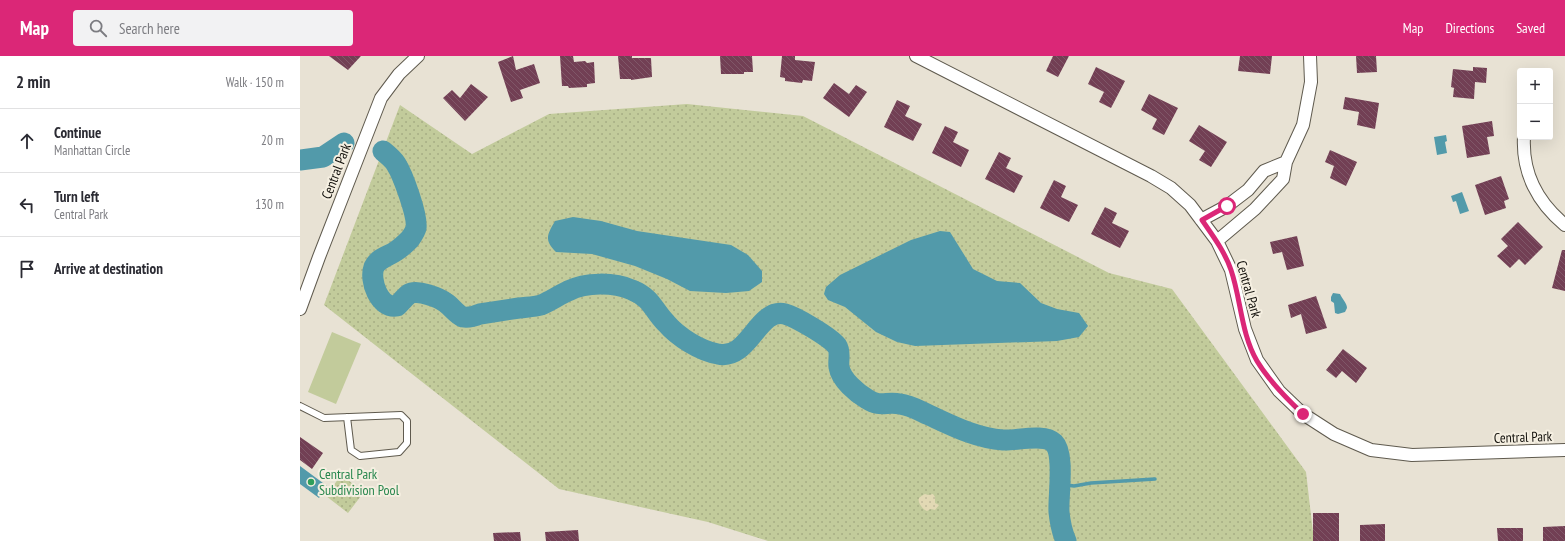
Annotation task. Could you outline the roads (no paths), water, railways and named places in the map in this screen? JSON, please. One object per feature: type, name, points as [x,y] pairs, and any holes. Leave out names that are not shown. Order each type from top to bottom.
[{"type":"street","name":"Central Park","points":[[300,308],[381,98],[399,74],[418,56]]},
{"type":"street","name":"Central Park","points":[[916,56],[1151,176],[1171,188],[1190,205],[1217,241],[1231,270],[1245,329],[1257,360],[1279,391],[1303,414],[1334,434],[1371,450],[1412,455],[1565,450]]},
{"type":"street","points":[[1217,241],[1255,209],[1283,179],[1286,162],[1303,125],[1311,82],[1310,56]]},
{"type":"street","points":[[1524,140],[1526,163],[1535,192],[1553,215],[1565,225]]},
{"type":"street","points":[[1202,220],[1227,206],[1248,190],[1264,171],[1286,162]]},
{"type":"lane","points":[[300,406],[324,418],[347,417],[401,415],[407,421],[408,443],[399,452],[360,456],[350,450],[347,417]]},
{"type":"water","points":[[1446,135],[1447,141],[1445,142],[1447,153],[1437,155],[1434,137]]},
{"type":"water","points":[[1462,192],[1469,211],[1460,214],[1456,201],[1453,202],[1451,196]]},
{"type":"water","points":[[573,217],[601,221],[637,231],[731,245],[748,255],[762,271],[762,282],[749,291],[726,293],[690,291],[667,279],[635,266],[592,254],[556,252],[548,241],[550,230],[555,221]]},
{"type":"water","points":[[940,231],[950,232],[973,269],[997,281],[1020,283],[1041,303],[1057,309],[1079,313],[1088,326],[1079,337],[1057,341],[915,346],[897,342],[876,332],[845,307],[828,300],[824,294],[826,287],[840,275],[911,240]]},
{"type":"water","points":[[1333,293],[1340,294],[1347,306],[1345,312],[1338,314],[1335,313],[1334,303],[1331,301]]},
{"type":"water","name":"Central Park Subdivision Pool","points":[[300,466],[327,486],[319,498],[300,484]]},
{"type":"waterway","points":[[300,160],[323,157],[344,143]]},
{"type":"waterway","points":[[383,151],[393,160],[399,169],[415,214],[416,222],[416,229],[410,239],[398,250],[378,261],[374,267],[374,286],[380,298],[385,303],[391,306],[397,306],[409,294],[423,293],[443,301],[461,316],[467,317],[541,305],[575,288],[609,284],[625,287],[639,293],[652,305],[666,323],[683,338],[697,347],[718,354],[729,354],[738,350],[768,318],[776,314],[785,314],[812,328],[837,346],[839,353],[839,367],[843,377],[854,390],[872,402],[880,404],[895,403],[915,408],[956,427],[983,437],[1003,440],[1044,438],[1054,443],[1057,448],[1060,465],[1059,512],[1061,527],[1066,541]]},
{"type":"waterway","points":[[1059,484],[1074,486],[1091,483],[1155,479]]},
{"type":"place","name":"Central Park Subdivision Pool","points":[[311,482]]}]
